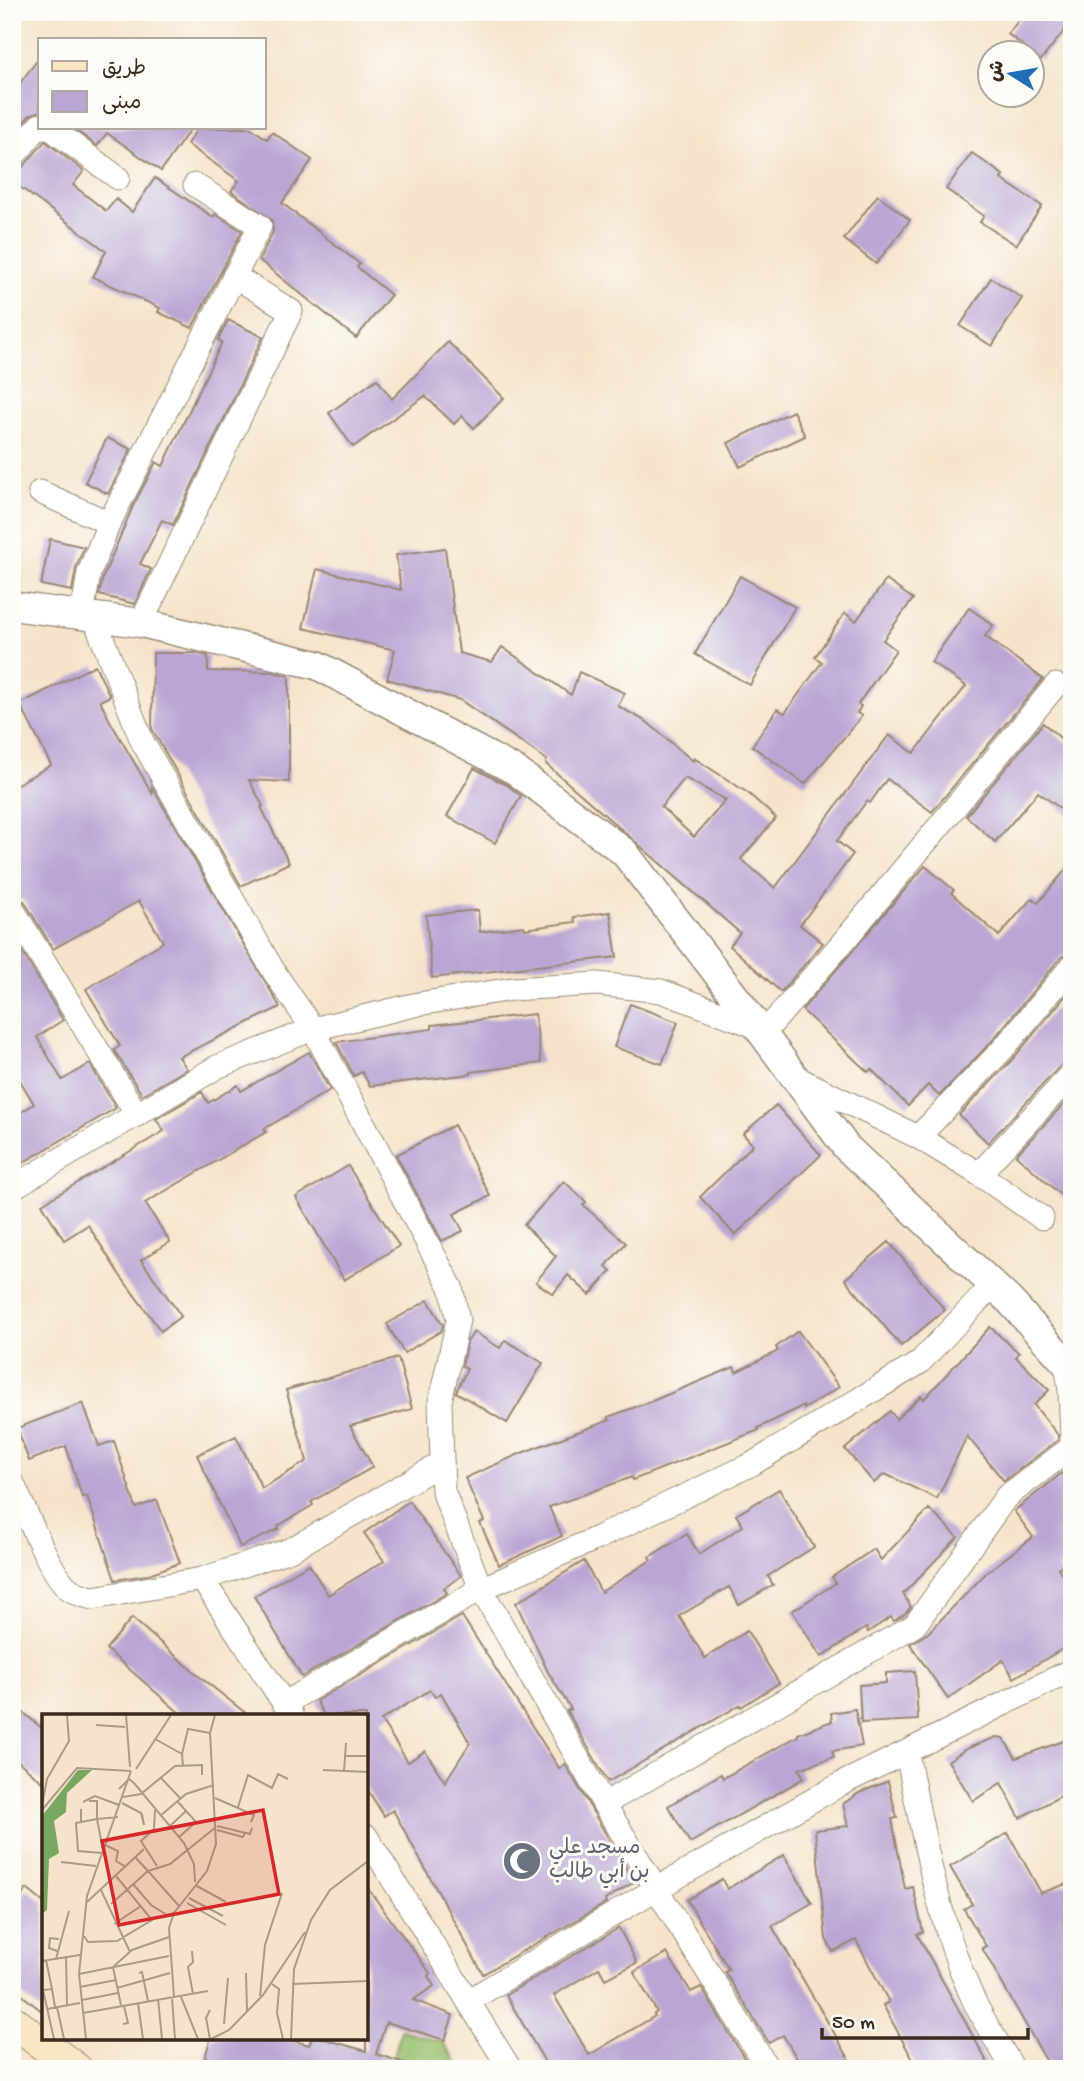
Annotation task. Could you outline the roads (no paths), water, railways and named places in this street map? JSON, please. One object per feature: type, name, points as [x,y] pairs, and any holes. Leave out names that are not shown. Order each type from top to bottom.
[{"type":"main road","points":[[12,2021],[42,2038]]},
{"type":"main road","points":[[43,2039],[67,2053]]},
{"type":"street","points":[[12,158],[38,127]]},
{"type":"street","points":[[53,130],[118,178]]},
{"type":"street","points":[[195,185],[260,226],[109,523],[89,573],[88,616],[142,741],[274,972],[313,1029],[451,1287],[458,1320],[440,1402],[443,1491],[481,1588],[604,1804],[768,2069]]},
{"type":"street","points":[[141,623],[290,311],[234,276]]},
{"type":"street","points":[[40,492],[109,523]]},
{"type":"street","points":[[12,606],[141,623],[317,666],[516,771],[624,852],[846,1147],[993,1285],[1069,1364],[1072,1438]]},
{"type":"street","points":[[760,1031],[849,935],[1056,685]]},
{"type":"street","points":[[12,908],[136,1115]]},
{"type":"street","points":[[918,1138],[1002,1050],[1072,966]]},
{"type":"street","points":[[12,1188],[216,1067],[313,1029],[418,1004],[512,989],[597,984],[661,991],[760,1031]]},
{"type":"street","points":[[979,1174],[1072,1074]]},
{"type":"street","points":[[793,1076],[918,1138],[979,1174],[1042,1219]]},
{"type":"street","points":[[202,1579],[289,1709],[481,1588],[595,1539],[752,1464],[919,1363],[993,1285]]},
{"type":"street","points":[[604,1804],[915,1625],[1006,1497],[1072,1447]]},
{"type":"street","points":[[12,1482],[53,1569],[66,1586],[78,1595],[93,1598],[202,1579],[290,1550],[442,1463]]},
{"type":"street","points":[[468,2001],[656,1889],[841,1784],[1072,1670]]},
{"type":"street","points":[[906,1753],[945,1925],[976,2004],[1013,2069]]},
{"type":"street","points":[[369,1849],[510,2069]]},
{"type":"place","name":"مسجد علي بن أبي طالب","points":[[522,1861]]}]
